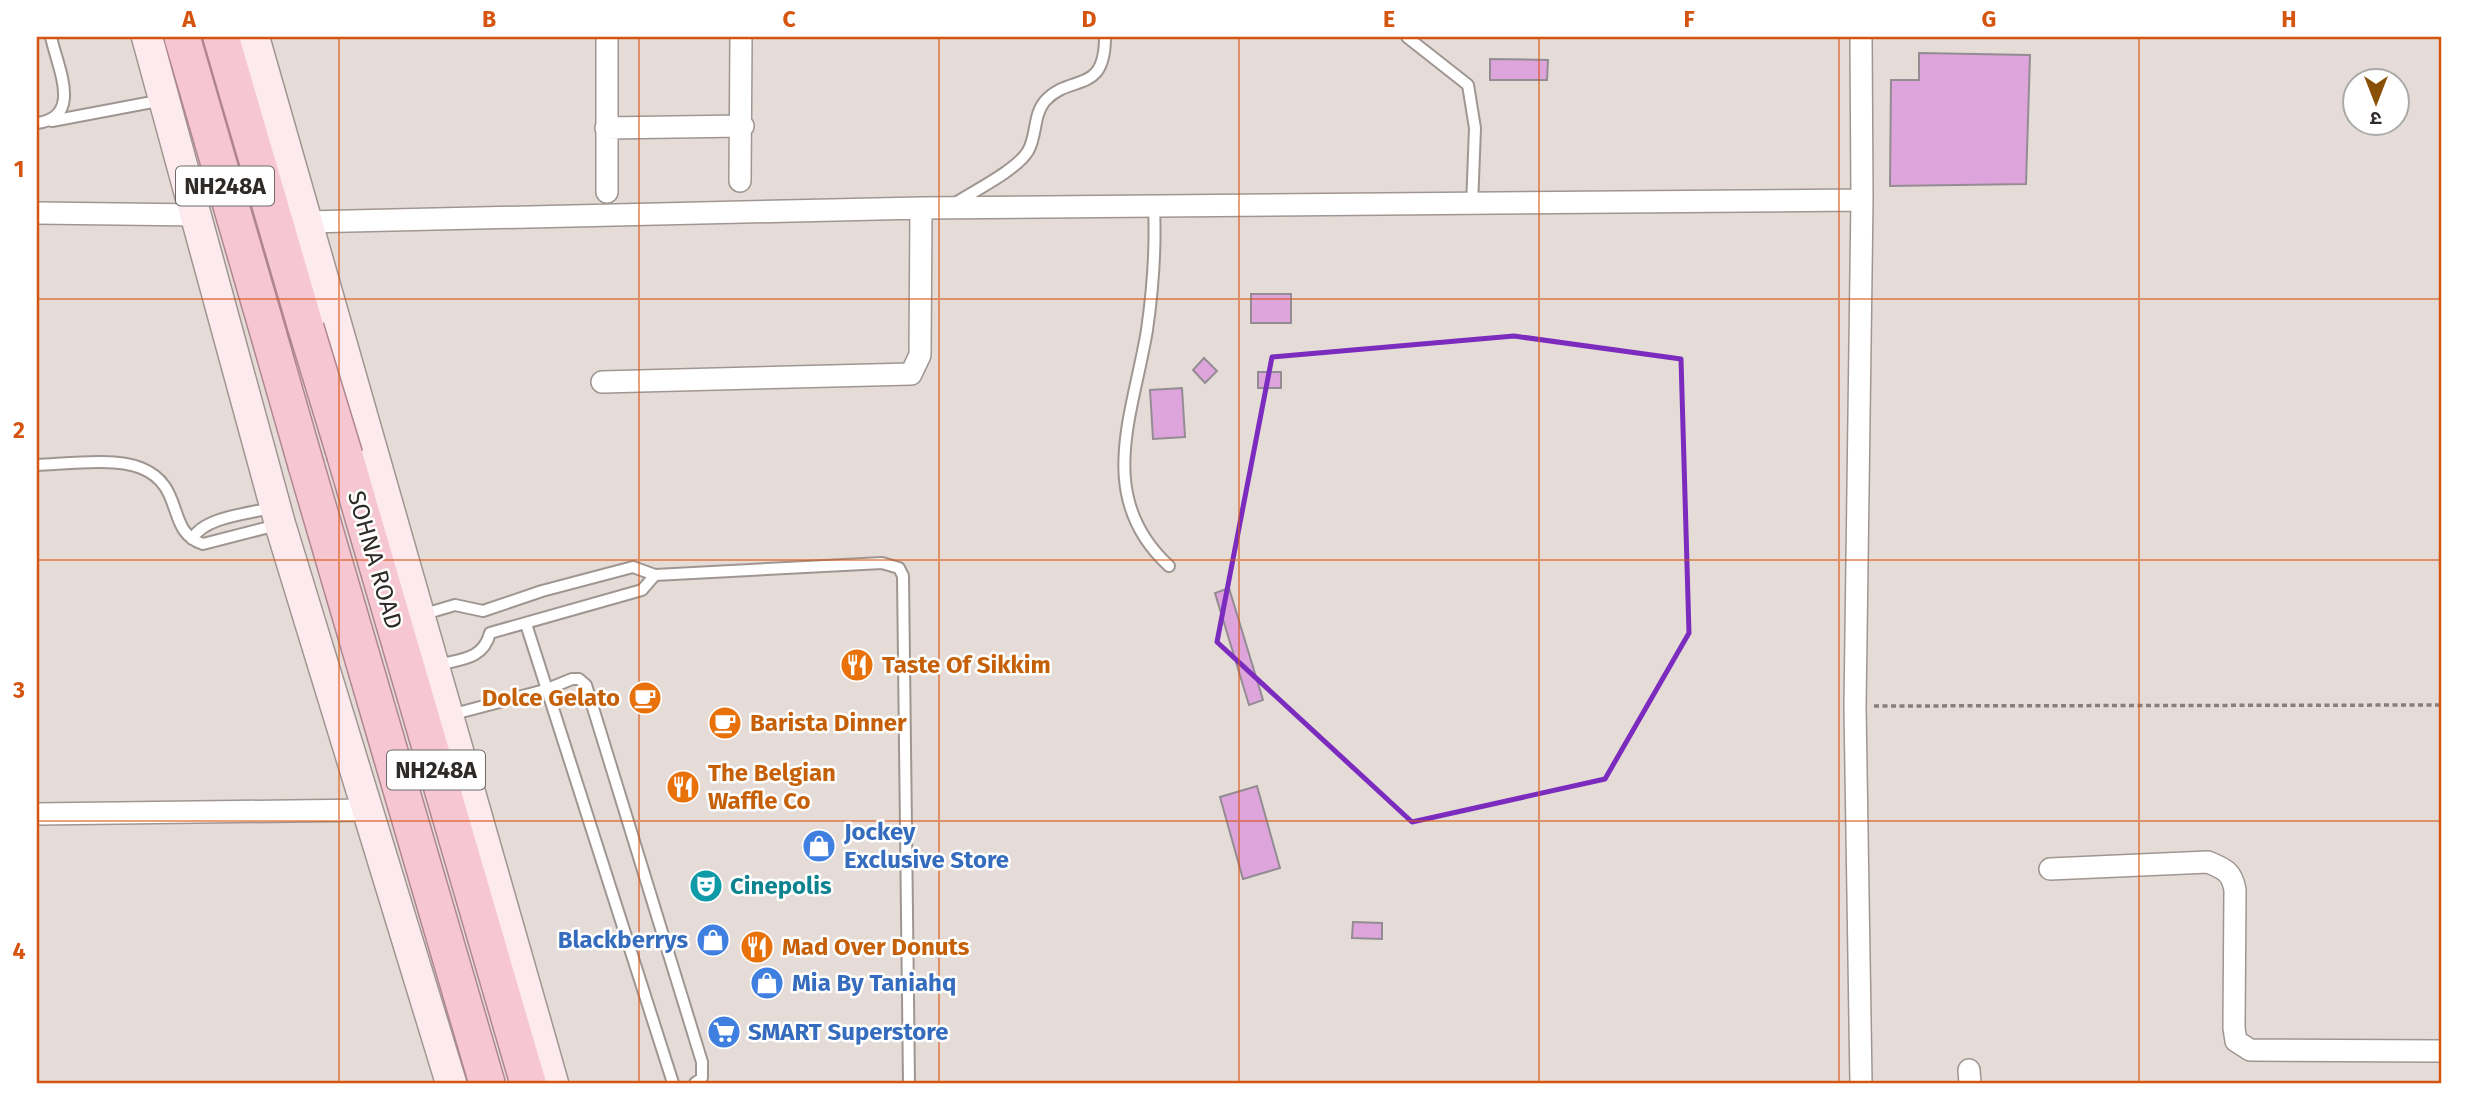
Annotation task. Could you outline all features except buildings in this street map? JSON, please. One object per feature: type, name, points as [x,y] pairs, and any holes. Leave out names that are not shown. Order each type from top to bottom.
[{"type":"highway","name":"SOHNA ROAD","points":[[181,37],[487,1083]]},
{"type":"highway","name":"SOHNA ROAD","points":[[222,37],[528,1083]]},
{"type":"main road","points":[[147,37],[198,215],[277,516],[452,1083]]},
{"type":"main road","points":[[254,37],[553,1083]]},
{"type":"main road","points":[[239,372],[271,380],[313,371],[333,362],[343,348]]},
{"type":"main road","points":[[260,448],[277,436],[311,425],[349,424],[366,428]]},
{"type":"street","points":[[607,37],[607,191]]},
{"type":"street","points":[[740,181],[743,126],[741,37]]},
{"type":"street","points":[[1861,37],[1862,200],[1855,706],[1861,1083]]},
{"type":"street","points":[[606,128],[743,126]]},
{"type":"street","points":[[307,222],[921,208],[1472,206],[1862,200]]},
{"type":"street","points":[[602,382],[911,374],[920,355],[918,316],[921,208]]},
{"type":"street","points":[[37,213],[198,215]]},
{"type":"street","points":[[37,814],[368,810]]},
{"type":"street","points":[[2050,869],[2208,862],[2226,869],[2232,876],[2235,890],[2234,1028],[2236,1041],[2250,1050],[2441,1051]]},
{"type":"lane","points":[[51,37],[65,100],[62,112],[52,121]]},
{"type":"lane","points":[[948,208],[1025,156],[1042,105],[1058,91],[1081,84],[1095,73],[1101,64],[1105,37]]},
{"type":"lane","points":[[1408,37],[1468,85],[1475,128],[1472,206]]},
{"type":"lane","points":[[37,124],[165,99]]},
{"type":"lane","points":[[1154,207],[1153,281],[1122,451],[1125,484],[1136,523],[1148,547],[1169,566]]},
{"type":"lane","points":[[37,465],[120,464],[141,468],[166,486],[183,532],[192,539],[209,544],[277,516]]},
{"type":"lane","points":[[192,539],[196,532],[208,524],[277,516]]},
{"type":"lane","points":[[420,616],[455,605],[483,611],[542,591],[633,567],[655,575],[883,563],[899,568],[903,576],[909,1083]]},
{"type":"lane","points":[[490,633],[642,590],[655,575]]},
{"type":"lane","points":[[433,666],[484,650],[490,633],[483,611]]},
{"type":"lane","points":[[526,624],[673,1083]]},
{"type":"lane","points":[[447,716],[545,690],[572,679],[579,679],[586,685],[702,1062],[702,1078],[695,1083]]},
{"type":"path","points":[[1855,706],[2441,705]]},
{"type":"highlighted area","points":[[1514,336],[1681,359],[1689,633],[1605,779],[1412,822],[1217,642],[1272,357]]},
{"type":"place","name":"Taste Of Sikkim","points":[[857,665]]},
{"type":"place","name":"Dolce Gelato","points":[[645,698]]},
{"type":"place","name":"Barista Dinner","points":[[725,723]]},
{"type":"place","name":"The Belgian Waffle Co","points":[[683,787]]},
{"type":"place","name":"Jockey Exclusive Store","points":[[819,846]]},
{"type":"place","name":"Cinepolis","points":[[706,886]]},
{"type":"place","name":"Blackberrys","points":[[713,940]]},
{"type":"place","name":"Mad Over Donuts","points":[[757,947]]},
{"type":"place","name":"Mia By Taniahq","points":[[767,983]]},
{"type":"place","name":"SMART Superstore","points":[[724,1032]]}]
